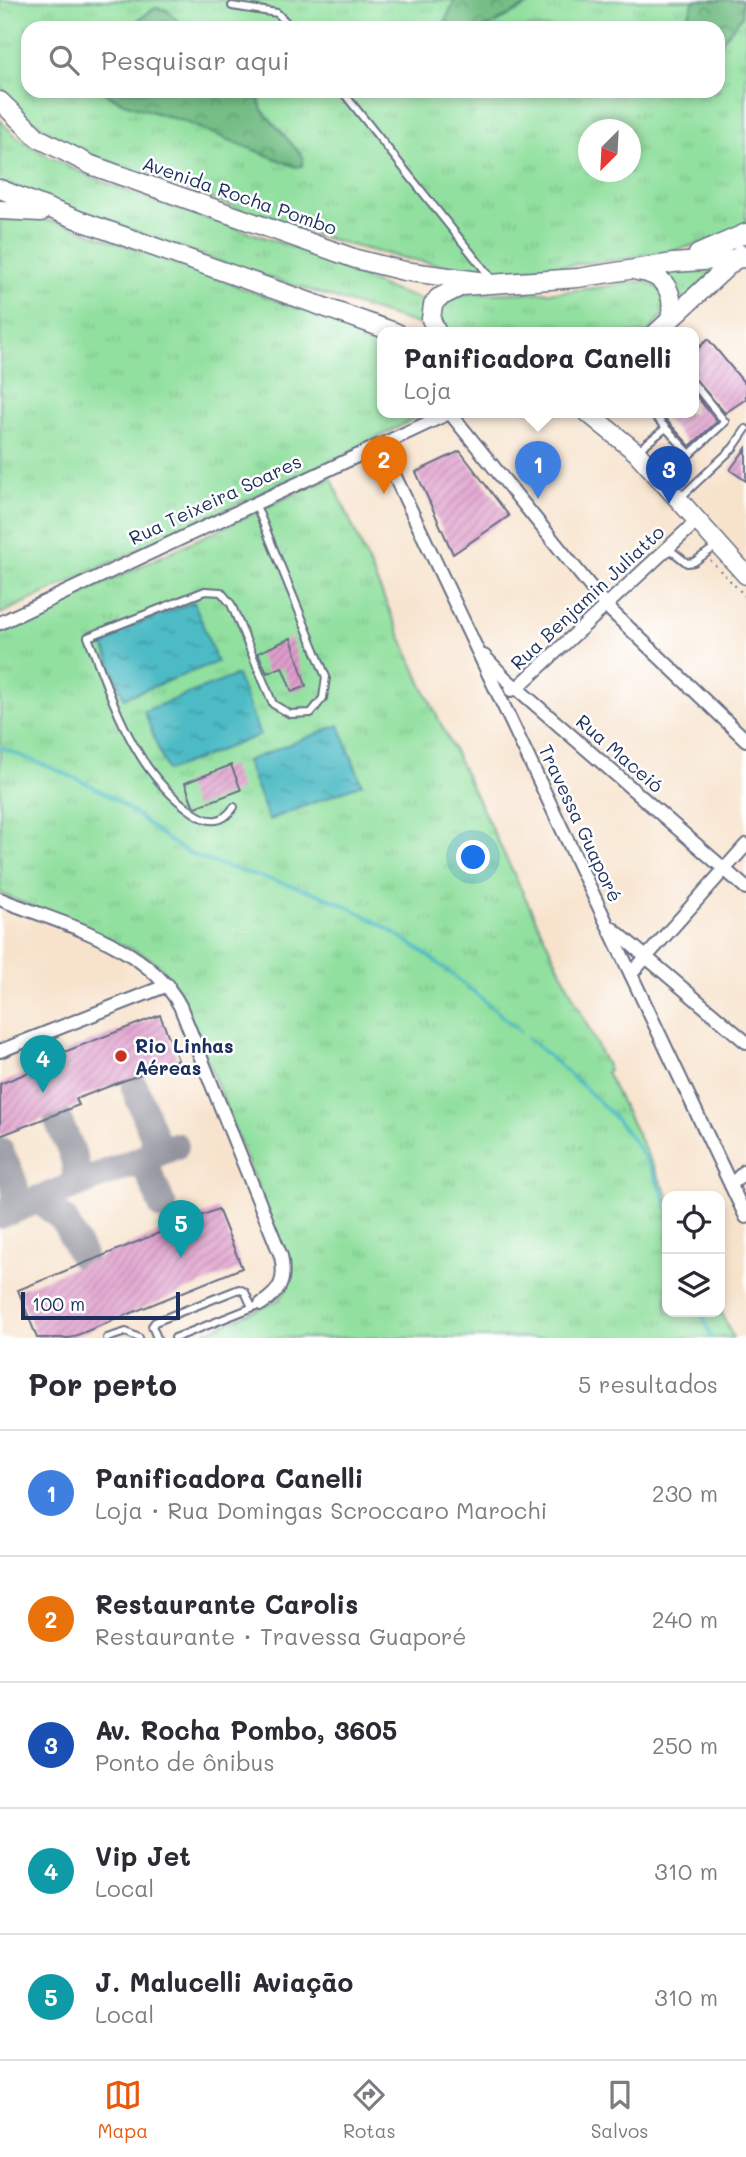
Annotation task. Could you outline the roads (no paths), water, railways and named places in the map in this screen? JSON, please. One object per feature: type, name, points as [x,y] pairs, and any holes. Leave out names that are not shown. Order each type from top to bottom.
[{"type":"main road","name":"Avenida Rocha Pombo","points":[[0,101],[38,138],[92,165],[356,259],[404,271],[490,282]]},
{"type":"main road","points":[[0,189],[81,221],[380,327]]},
{"type":"main road","points":[[0,210],[42,212],[81,221]]},
{"type":"main road","points":[[673,262],[746,233]]},
{"type":"main road","points":[[434,327],[430,319],[438,298],[455,289],[490,282],[578,278],[633,271],[673,262],[743,255]]},
{"type":"main road","points":[[662,327],[743,255]]},
{"type":"main road","points":[[633,271],[653,275],[668,287],[673,302],[670,320]]},
{"type":"main road","points":[[585,418],[636,452],[697,521],[712,550],[746,575]]},
{"type":"street","name":"Rua Teixeira Soares","points":[[0,623],[438,418]]},
{"type":"street","points":[[453,418],[606,606],[691,691],[746,740]]},
{"type":"street","points":[[380,445],[474,643],[499,686]]},
{"type":"street","name":"Rua Benjamin Juliatto","points":[[499,686],[517,688],[697,521]]},
{"type":"street","name":"Travessa Guaporé","points":[[499,686],[746,1217]]},
{"type":"street","name":"Rua Maceió","points":[[517,688],[746,888]]},
{"type":"street","points":[[631,974],[746,845]]},
{"type":"street","points":[[0,899],[122,949],[156,971],[168,985],[180,1006],[281,1256],[284,1270],[280,1288],[256,1306]]},
{"type":"street","points":[[608,924],[746,1042]]},
{"type":"street","points":[[0,1051],[168,985]]},
{"type":"street","points":[[731,1185],[746,1170]]},
{"type":"lane","points":[[232,6],[270,11],[286,21]]},
{"type":"lane","points":[[347,98],[490,282]]},
{"type":"lane","points":[[657,418],[690,454],[725,422],[699,390]]},
{"type":"lane","points":[[636,452],[666,428]]},
{"type":"lane","points":[[679,500],[733,448],[746,429]]},
{"type":"lane","points":[[234,807],[227,817],[204,820],[160,785],[121,721],[88,637],[205,591],[221,592],[231,604],[273,704],[290,713],[310,713],[323,698],[326,677],[255,503]]},
{"type":"lane","points":[[668,548],[687,563],[712,550]]},
{"type":"lane","points":[[157,1338],[152,1326],[160,1319],[239,1289],[245,1292],[256,1306],[175,1338]]},
{"type":"lane","points":[[107,1338],[126,1332],[139,1338]]},
{"type":"water","points":[[194,602],[217,662],[124,698],[101,638]]},
{"type":"water","points":[[237,675],[260,735],[167,771],[144,711]]},
{"type":"water","points":[[339,725],[362,784],[269,820],[246,761]]},
{"type":"waterway","points":[[0,747],[98,789],[175,845],[198,857],[309,891],[369,917],[436,962],[520,1031]]},
{"type":"waterway","points":[[528,1038],[591,1093],[628,1133],[643,1155],[662,1194]]},
{"type":"waterway","points":[[704,1317],[711,1338]]},
{"type":"place","name":"Restaurante Carolis","points":[[384,494]]},
{"type":"place","name":"Panificadora Canelli","points":[[538,499]]},
{"type":"place","name":"Av. Rocha Pombo, 3605","points":[[669,504]]},
{"type":"place","name":"Rio Linhas Aéreas","points":[[121,1056]]},
{"type":"place","name":"Vip Jet","points":[[43,1093]]},
{"type":"place","name":"J. Malucelli Aviação","points":[[181,1258]]}]
